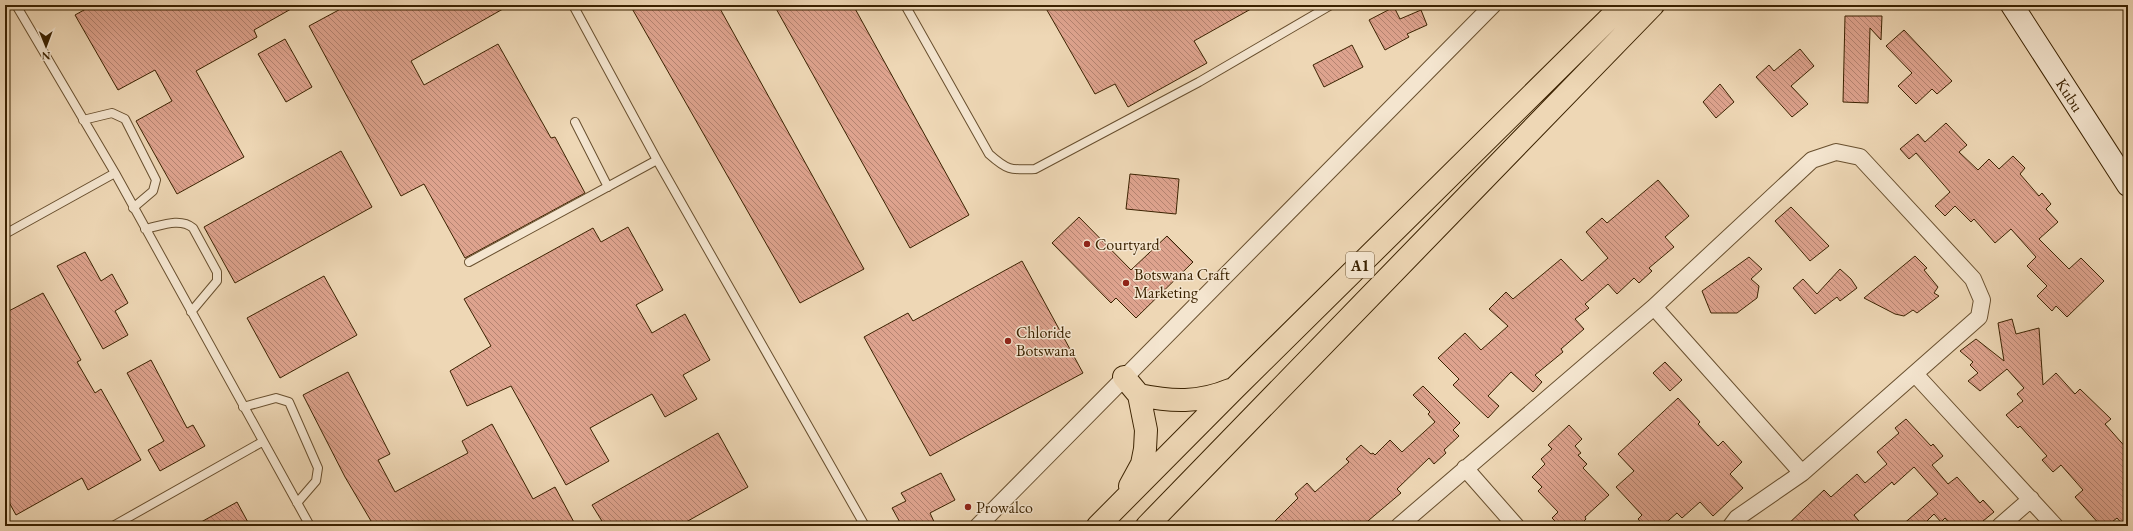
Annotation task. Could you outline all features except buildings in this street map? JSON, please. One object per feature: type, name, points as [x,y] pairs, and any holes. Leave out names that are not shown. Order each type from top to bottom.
[{"type":"highway","name":"A1","points":[[1101,523],[1235,388],[1623,5]]},
{"type":"highway","name":"A1","points":[[1146,526],[1653,5]]},
{"type":"highway","points":[[1101,523],[1131,484],[1142,464],[1145,449],[1146,430],[1139,394],[1124,377]]},
{"type":"highway","points":[[1139,394],[1164,400],[1199,400],[1216,396],[1235,388]]},
{"type":"main road","name":"Kubu","points":[[2012,5],[2128,185]]},
{"type":"street","points":[[978,526],[1493,5]]},
{"type":"street","points":[[1399,526],[1654,307],[1812,160],[1836,152],[1860,158],[1972,279],[1982,300],[1979,317],[1802,473],[1737,518],[1732,526]]},
{"type":"street","points":[[1654,307],[1802,473]]},
{"type":"street","points":[[1915,374],[2055,526]]},
{"type":"street","points":[[1465,468],[1516,526]]},
{"type":"street","points":[[2000,526],[2031,499]]},
{"type":"lane","points":[[16,5],[114,173],[310,526]]},
{"type":"lane","points":[[573,5],[658,160],[865,526]]},
{"type":"lane","points":[[905,5],[989,154],[1004,167],[1019,170],[1035,169],[1199,82],[1331,5]]},
{"type":"lane","points":[[83,120],[112,113],[125,119],[156,180],[153,191],[133,208]]},
{"type":"lane","points":[[575,122],[608,188]]},
{"type":"lane","points":[[469,262],[658,160]]},
{"type":"lane","points":[[5,234],[114,173]]},
{"type":"lane","points":[[145,229],[179,222],[188,224],[193,228],[217,272],[217,281],[190,312]]},
{"type":"lane","points":[[243,407],[276,398],[289,402],[318,468],[316,481],[296,503]]},
{"type":"lane","points":[[114,526],[262,442]]},
{"type":"place","name":"Courtyard","points":[[1087,244]]},
{"type":"place","name":"Botswana Craft Marketing","points":[[1126,283]]},
{"type":"place","name":"Chloride Botswana","points":[[1008,341]]},
{"type":"place","name":"Prowalco","points":[[968,507]]}]
